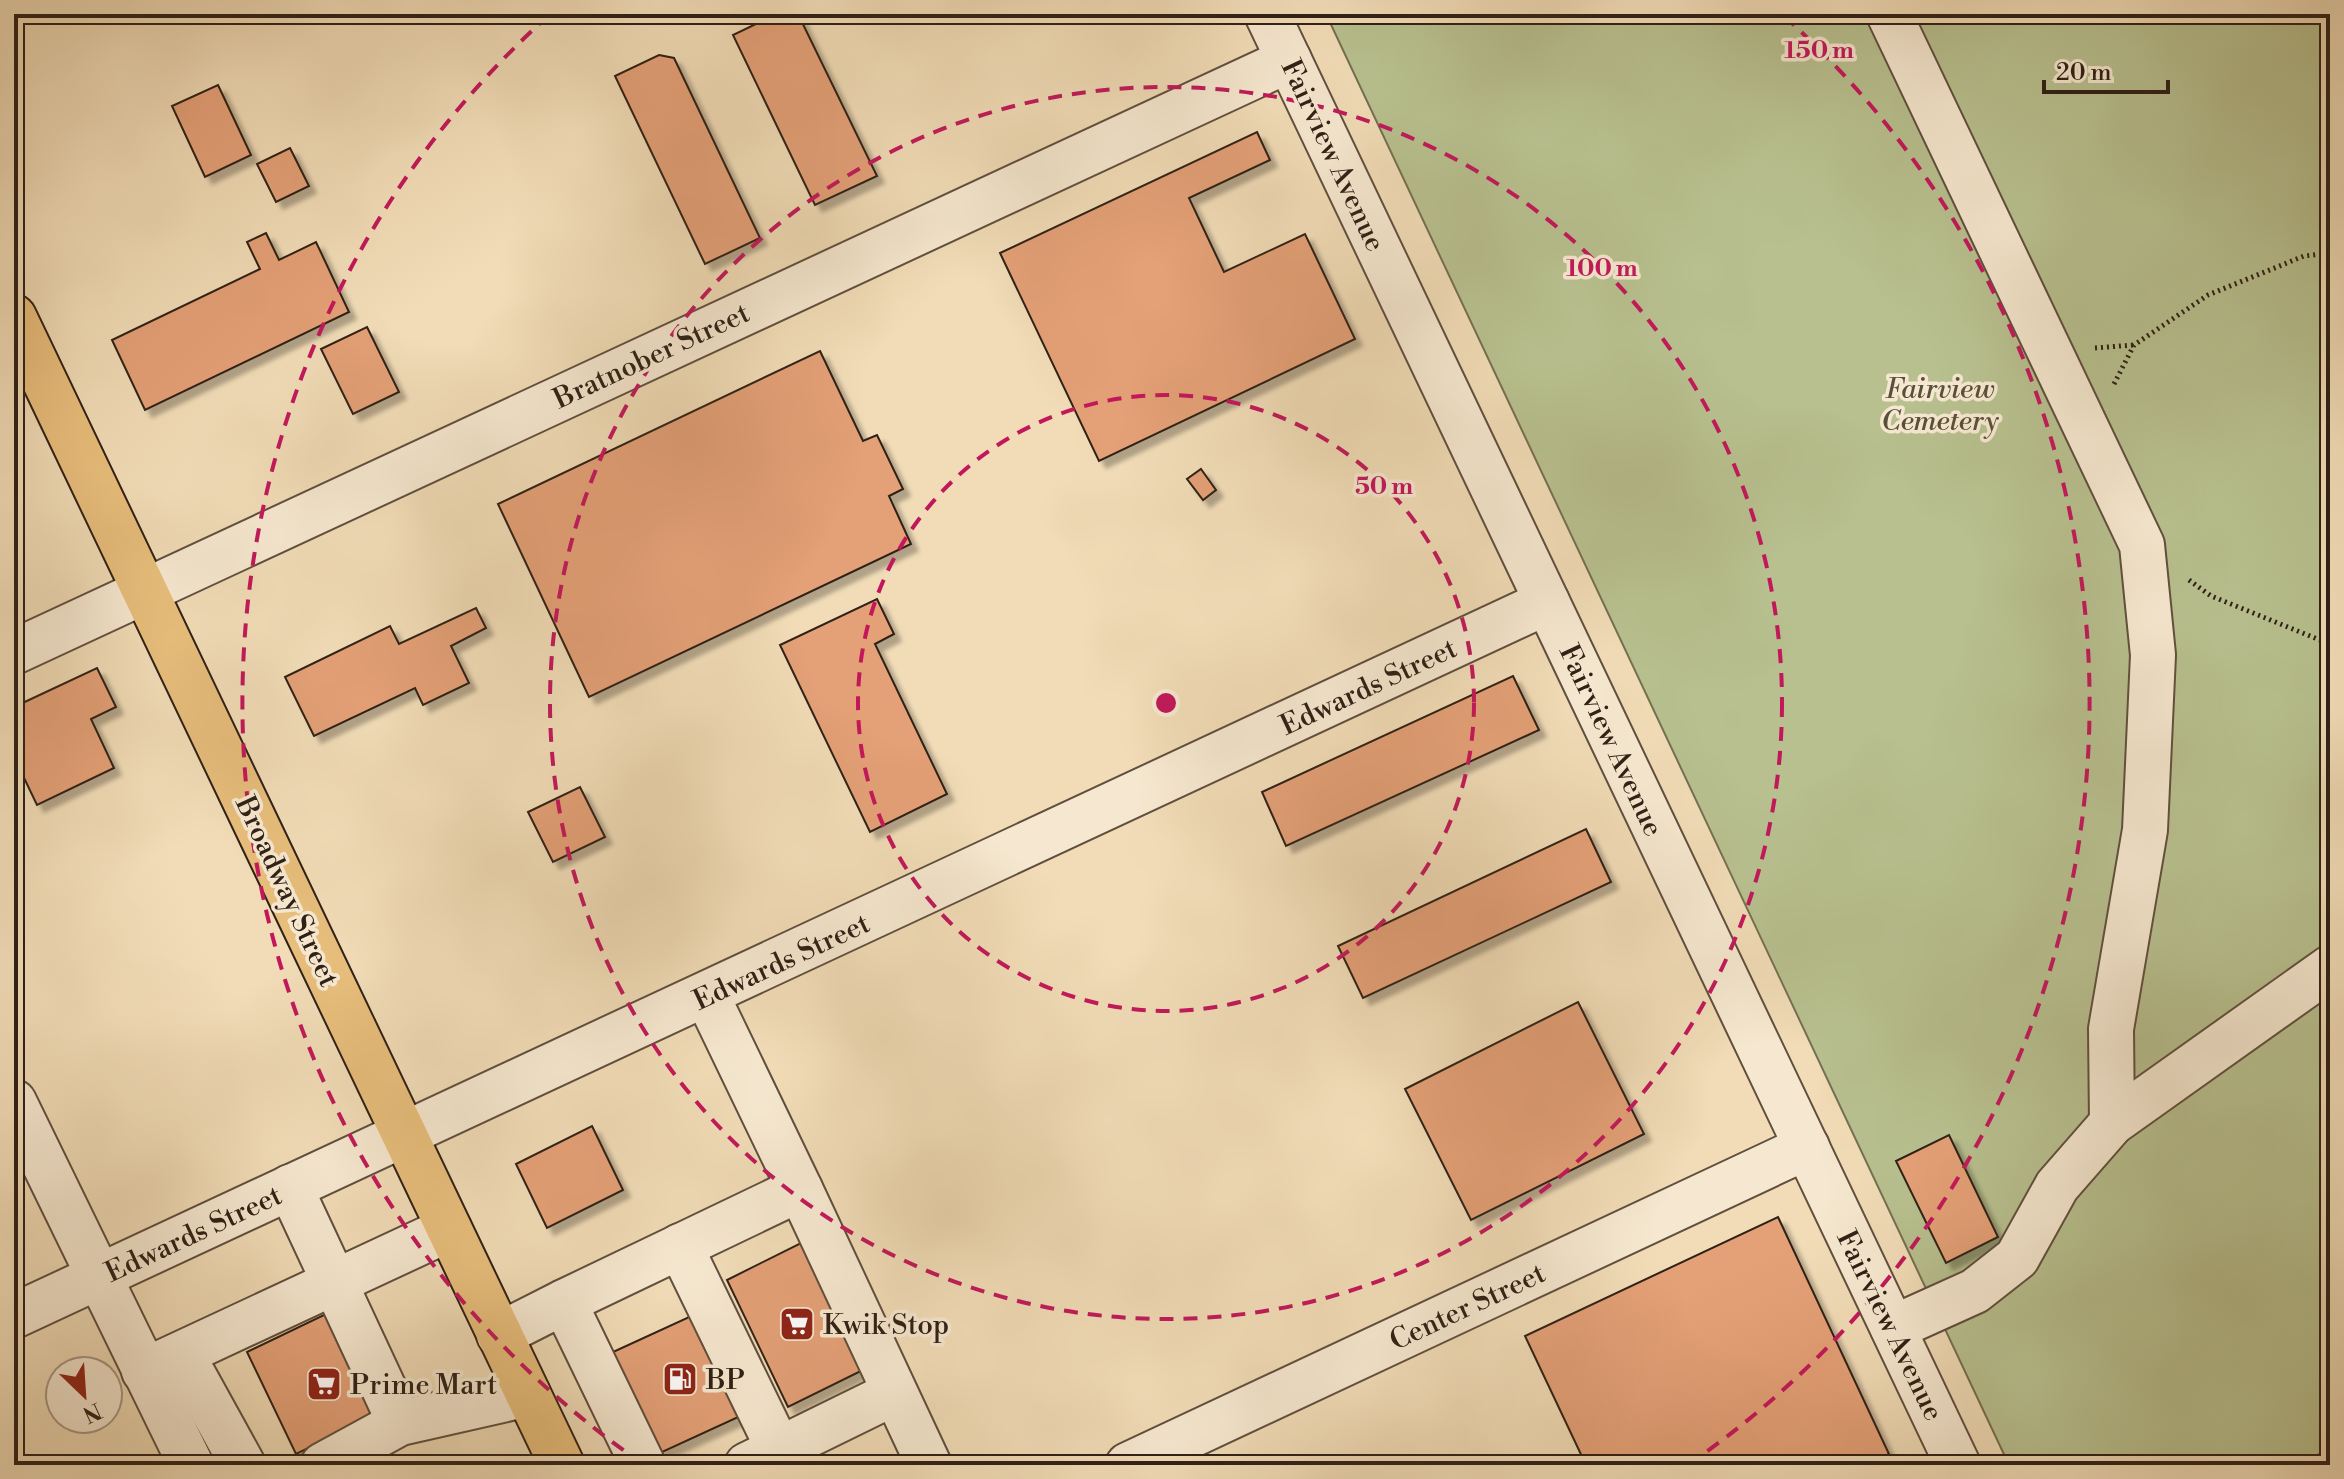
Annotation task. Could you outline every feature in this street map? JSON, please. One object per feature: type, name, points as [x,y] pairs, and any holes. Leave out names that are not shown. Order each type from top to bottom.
[{"type":"main road","name":"Broadway Street","points":[[14,317],[562,1465]]},
{"type":"street","points":[[1889,14],[2142,545],[2153,655],[2145,830],[2111,1029],[2112,1123]]},
{"type":"street","name":"Fairview Avenue","points":[[1274,16],[1289,60],[1958,1465]]},
{"type":"street","name":"Bratnober Street","points":[[14,652],[1289,60]]},
{"type":"street","name":"Edwards Street","points":[[14,1316],[707,996],[1547,602]]},
{"type":"street","points":[[1893,1328],[1975,1291],[2017,1258],[2057,1186],[2112,1123],[2330,968]]},
{"type":"street","points":[[707,996],[929,1465]]},
{"type":"street","points":[[14,1102],[99,1276],[243,1465]]},
{"type":"street","name":"Center Street","points":[[1128,1465],[1807,1147]]},
{"type":"street","points":[[290,1187],[400,1423]]},
{"type":"street","points":[[499,1335],[800,1189]]},
{"type":"street","points":[[170,1369],[339,1292],[449,1229]]},
{"type":"street","points":[[680,1246],[763,1458],[894,1393]]},
{"type":"street","points":[[564,1302],[643,1465]]},
{"type":"street","points":[[170,1369],[191,1465]]},
{"type":"street","points":[[323,1465],[400,1423],[528,1394]]},
{"type":"path","points":[[2114,386],[2134,345],[2208,295],[2304,256],[2330,253]]},
{"type":"path","points":[[2142,545],[2211,596],[2330,644]]},
{"type":"green space","name":"Fairview Cemetery","points":[[1326,14],[2330,14],[2330,1449],[2296,1465],[2009,1465]]},
{"type":"building","points":[[777,14],[798,14],[877,176],[815,205],[733,35]]},
{"type":"building","points":[[659,55],[674,58],[760,238],[705,264],[615,76]]},
{"type":"building","points":[[218,85],[251,155],[205,177],[172,106]]},
{"type":"building","points":[[1257,132],[1270,160],[1189,198],[1224,272],[1305,234],[1355,339],[1099,461],[1000,253]]},
{"type":"building","points":[[290,148],[309,186],[276,202],[257,164]]},
{"type":"building","points":[[266,233],[279,260],[316,242],[349,312],[145,410],[112,340],[260,269],[247,242]]},
{"type":"building","points":[[367,327],[399,392],[353,414],[321,349]]},
{"type":"building","points":[[820,351],[863,441],[877,435],[903,489],[889,496],[911,544],[589,697],[498,504]]},
{"type":"building","points":[[1201,469],[1216,490],[1203,500],[1187,479]]},
{"type":"building","points":[[877,599],[894,634],[875,644],[947,794],[870,832],[780,645]]},
{"type":"building","points":[[476,608],[486,628],[451,646],[469,683],[423,705],[415,688],[314,736],[285,677],[390,626],[399,644]]},
{"type":"building","points":[[97,668],[116,707],[91,719],[114,768],[37,805],[14,757],[14,707]]},
{"type":"building","points":[[1513,676],[1539,730],[1286,846],[1262,792]]},
{"type":"building","points":[[580,787],[605,837],[553,862],[528,812]]},
{"type":"building","points":[[1586,829],[1611,882],[1363,998],[1338,946]]},
{"type":"building","points":[[1578,1002],[1644,1134],[1471,1220],[1405,1089]]},
{"type":"building","points":[[592,1126],[623,1190],[547,1228],[516,1164]]},
{"type":"building","points":[[1949,1135],[1998,1237],[1946,1263],[1896,1161]]},
{"type":"building","points":[[1778,1217],[1889,1454],[1866,1465],[1586,1465],[1525,1336]]},
{"type":"building","name":"Kwik Stop","points":[[805,1241],[867,1368],[788,1407],[727,1280]]},
{"type":"building","points":[[700,1312],[747,1413],[660,1453],[613,1352]]},
{"type":"building","points":[[328,1313],[378,1415],[296,1454],[247,1352]]},
{"type":"place","name":"Kwik Stop","points":[[797,1324]]},
{"type":"place","name":"BP","points":[[680,1379]]},
{"type":"place","name":"Prime Mart","points":[[324,1384]]}]
